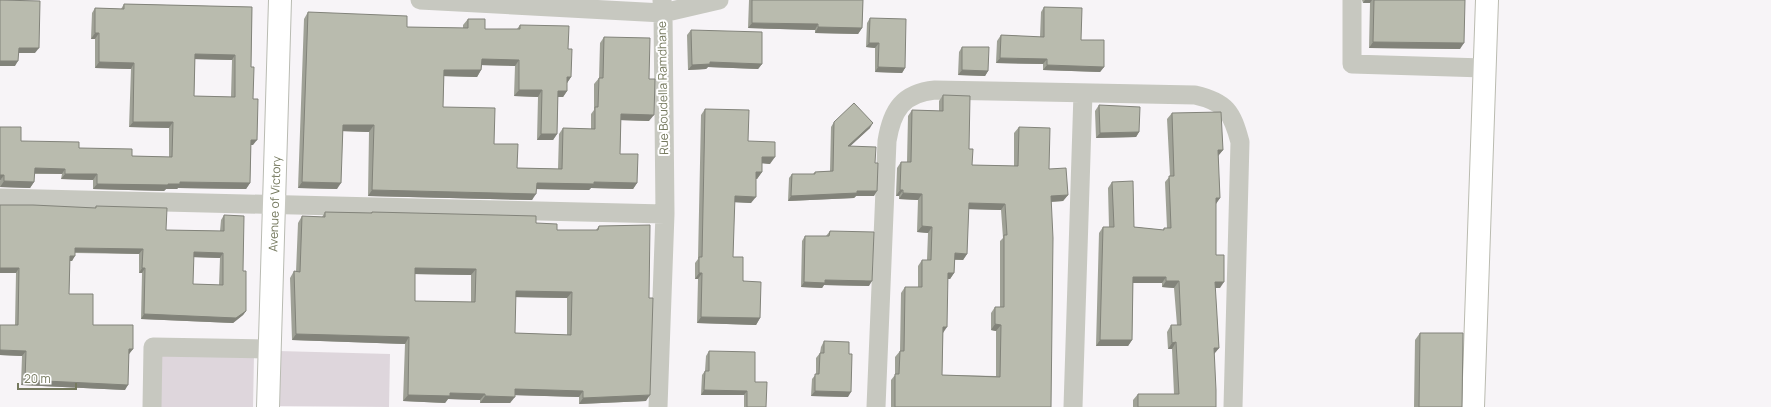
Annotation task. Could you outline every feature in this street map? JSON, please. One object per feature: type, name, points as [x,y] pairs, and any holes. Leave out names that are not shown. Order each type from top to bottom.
[{"type":"main road","name":"Avenue of Victory","points":[[268,407],[280,0]]},
{"type":"main road","points":[[1473,407],[1487,0]]},
{"type":"street","name":"Rue Boudella Ramdhane","points":[[420,0],[662,6],[665,214],[658,407]]},
{"type":"street","points":[[662,6],[719,0]]},
{"type":"street","points":[[1352,0],[1352,64],[1484,68]]},
{"type":"street","points":[[876,407],[887,141],[890,125],[897,109],[908,97],[922,91],[935,90],[1195,95],[1212,99],[1222,105],[1230,115],[1236,127],[1240,142],[1233,407]]},
{"type":"street","points":[[1073,407],[1083,93]]},
{"type":"street","points":[[0,198],[665,214]]},
{"type":"street","points":[[152,407],[152,347],[270,349]]},
{"type":"shaded area","points":[[278,351],[390,354],[389,407],[276,406]]},
{"type":"shaded area","points":[[159,352],[254,354],[253,407],[158,407]]},
{"type":"building","points":[[0,0],[40,1],[39,48],[19,48],[18,61],[0,61]]},
{"type":"building","points":[[752,0],[863,0],[862,28],[818,27],[818,24],[752,23]]},
{"type":"building","points":[[1374,0],[1465,0],[1464,43],[1373,42]]},
{"type":"building","points":[[124,4],[252,7],[251,67],[254,67],[253,99],[258,99],[257,140],[251,140],[250,183],[180,182],[180,184],[168,185],[97,184],[97,174],[65,174],[65,169],[35,168],[34,182],[4,181],[4,175],[0,175],[0,127],[21,127],[21,141],[79,142],[79,148],[132,149],[132,156],[172,157],[173,122],[133,122],[134,63],[99,62],[99,33],[95,33],[95,8],[124,9]],"holes":[[[195,54],[235,55],[235,97],[194,96]]]},
{"type":"building","points":[[1044,7],[1082,8],[1081,40],[1104,40],[1104,67],[1047,65],[1047,59],[1000,58],[1001,35],[1044,37]]},
{"type":"building","points":[[308,12],[407,16],[407,27],[468,28],[468,19],[485,19],[485,29],[520,29],[520,25],[569,26],[568,49],[572,49],[571,77],[567,77],[567,91],[558,91],[557,134],[541,134],[542,90],[519,90],[519,60],[482,59],[481,70],[444,70],[443,107],[495,108],[494,144],[518,144],[517,168],[562,169],[563,128],[595,129],[595,107],[598,107],[599,78],[603,78],[604,37],[650,38],[649,79],[655,79],[654,115],[621,114],[620,154],[638,154],[637,183],[537,183],[536,194],[372,190],[374,125],[343,125],[341,183],[302,182]]},
{"type":"building","points":[[870,18],[906,19],[905,68],[878,67],[879,43],[869,43]]},
{"type":"building","points":[[691,30],[762,32],[762,64],[710,62],[710,64],[692,65]]},
{"type":"building","points":[[962,47],[989,47],[988,71],[962,70]]},
{"type":"building","points":[[943,95],[970,96],[969,149],[973,149],[972,165],[1018,166],[1019,127],[1050,128],[1049,169],[1066,168],[1068,195],[1051,196],[1053,238],[1051,407],[895,407],[895,374],[899,374],[900,351],[904,351],[905,287],[922,287],[922,260],[931,260],[932,227],[922,226],[922,194],[903,193],[903,190],[900,190],[901,162],[911,162],[912,110],[943,111]],"holes":[[[969,203],[1005,204],[1007,235],[1004,235],[1004,307],[995,307],[995,324],[1001,325],[1000,377],[942,375],[943,327],[947,327],[948,273],[954,273],[955,253],[967,254]]]},
{"type":"building","points":[[854,103],[873,123],[848,146],[876,147],[875,163],[878,163],[877,191],[791,196],[792,174],[815,174],[815,172],[833,171],[834,122]]},
{"type":"building","points":[[1099,105],[1140,107],[1139,132],[1100,133]]},
{"type":"building","points":[[705,109],[749,110],[748,141],[775,142],[775,157],[762,157],[762,172],[756,172],[756,197],[735,196],[733,257],[743,257],[743,281],[761,282],[760,318],[701,317],[702,273],[699,273],[699,257],[702,257]]},
{"type":"building","points":[[1221,112],[1223,150],[1218,150],[1220,198],[1216,198],[1216,255],[1224,255],[1224,282],[1215,282],[1219,348],[1214,348],[1216,407],[1138,407],[1138,394],[1179,394],[1176,342],[1172,343],[1171,325],[1181,325],[1179,281],[1166,281],[1166,277],[1133,277],[1132,340],[1100,340],[1103,227],[1114,227],[1112,182],[1133,181],[1134,227],[1164,230],[1164,228],[1171,228],[1169,176],[1174,176],[1172,113]]},
{"type":"building","points":[[0,205],[96,208],[96,206],[167,208],[166,230],[224,231],[224,215],[244,216],[243,271],[246,271],[246,311],[236,318],[144,314],[145,268],[142,268],[143,249],[75,248],[75,256],[70,256],[69,294],[93,294],[93,325],[133,325],[133,349],[129,349],[128,385],[25,380],[26,351],[0,350],[0,325],[18,325],[19,268],[0,268]],"holes":[[[194,252],[223,253],[223,285],[193,284]]]},
{"type":"building","points":[[325,212],[536,216],[536,223],[557,224],[557,230],[598,230],[599,226],[650,225],[649,298],[653,298],[650,395],[583,398],[583,391],[515,389],[515,397],[450,393],[450,396],[408,395],[409,337],[296,334],[294,271],[300,272],[302,216],[325,217]],"holes":[[[415,268],[476,269],[475,302],[415,301]],[[516,291],[572,292],[571,335],[515,333]]]},
{"type":"building","points":[[830,231],[874,232],[872,281],[825,280],[825,283],[804,282],[805,236],[829,236]]},
{"type":"building","points":[[1420,333],[1463,333],[1462,407],[1419,407]]},
{"type":"building","points":[[824,341],[849,342],[849,354],[852,354],[851,392],[815,391],[815,374],[819,374],[820,353],[824,353]]},
{"type":"building","points":[[709,351],[755,352],[755,382],[767,382],[766,407],[747,407],[747,391],[704,390],[705,371],[709,371]]}]
